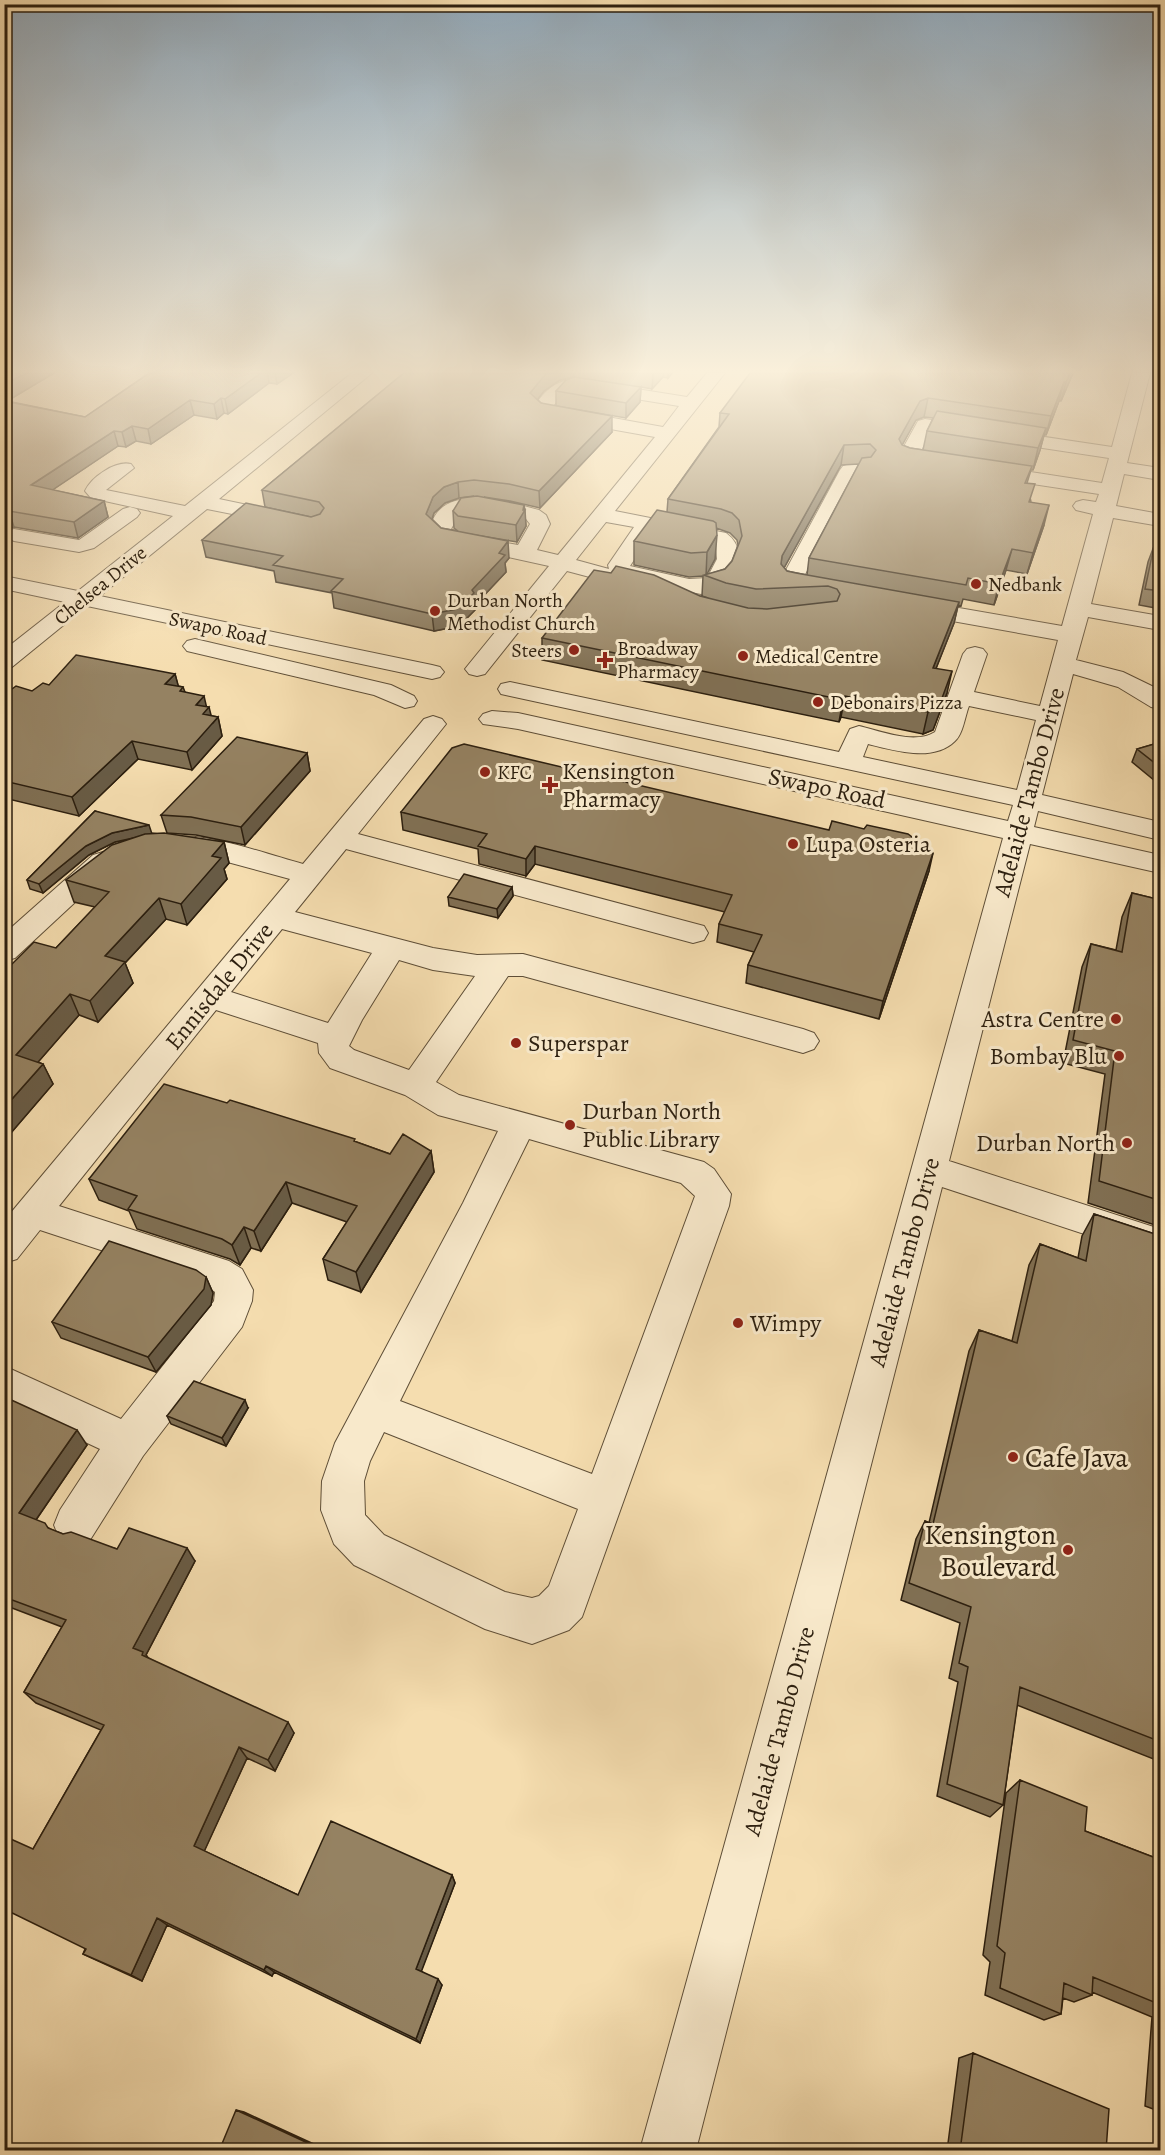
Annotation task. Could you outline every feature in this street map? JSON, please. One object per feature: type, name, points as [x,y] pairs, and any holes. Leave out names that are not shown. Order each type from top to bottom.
[{"type":"street","points":[[116,474],[95,491],[98,494],[190,513]]},
{"type":"street","name":"Chelsea Drive","points":[[4,662],[239,474]]},
{"type":"street","points":[[477,669],[634,474]]},
{"type":"street","points":[[847,595],[794,585],[791,581],[849,474]]},
{"type":"street","points":[[1000,474],[1035,479],[1107,500],[1161,520]]},
{"type":"street","points":[[1035,479],[1037,474]]},
{"type":"street","name":"Adelaide Tambo Drive","points":[[668,2151],[1114,474]]},
{"type":"street","points":[[930,482],[1043,499]]},
{"type":"street","points":[[1063,503],[1107,500]]},
{"type":"street","points":[[107,509],[130,513],[190,513],[303,522]]},
{"type":"street","points":[[14,535],[80,546],[87,544],[130,513]]},
{"type":"street","points":[[601,515],[648,523],[719,537],[725,540],[728,547],[727,561],[715,583],[701,587],[689,586],[620,570],[619,565],[648,523]]},
{"type":"street","points":[[525,552],[561,565],[662,589],[698,606]]},
{"type":"street","name":"Swapo Road","points":[[4,582],[432,672]]},
{"type":"street","name":"Swapo Road","points":[[4,602],[382,690],[405,701]]},
{"type":"street","points":[[891,603],[1071,635]]},
{"type":"street","points":[[1079,604],[1161,614]]},
{"type":"street","points":[[1079,604],[1161,623]]},
{"type":"street","points":[[848,762],[859,734],[913,744],[930,745],[940,742],[946,736],[975,654]]},
{"type":"street","points":[[1063,664],[1128,681],[1143,688],[1161,702]]},
{"type":"street","points":[[463,724],[418,719],[409,711],[405,701],[407,690],[417,680],[432,672],[446,669],[477,669],[498,677],[510,689]]},
{"type":"street","name":"Swapo Road","points":[[510,689],[1161,831]]},
{"type":"street","name":"Ennisdale Drive","points":[[4,1248],[339,838],[463,724],[508,705],[510,689]]},
{"type":"street","points":[[960,698],[1049,716]]},
{"type":"street","name":"Swapo Road","points":[[463,724],[518,721],[1161,864]]},
{"type":"street","points":[[339,838],[693,933]]},
{"type":"street","points":[[4,951],[99,864],[141,845],[180,843],[221,851],[309,875]]},
{"type":"street","points":[[275,917],[458,964],[523,965],[803,1041]]},
{"type":"street","points":[[391,948],[336,1037],[333,1046],[335,1053],[342,1059],[417,1086],[450,1106],[519,1123],[692,1172],[708,1185],[713,1194],[711,1206],[566,1600],[553,1614],[532,1621],[501,1613],[369,1550],[349,1529],[342,1510],[343,1481],[350,1457],[460,1244],[519,1123]]},
{"type":"street","points":[[417,1086],[431,1062],[500,964]]},
{"type":"street","points":[[210,997],[336,1037]]},
{"type":"street","points":[[929,1169],[1161,1244]]},
{"type":"street","points":[[33,1213],[216,1272],[227,1278],[234,1287],[234,1299],[228,1315],[128,1442],[75,1525]]},
{"type":"street","points":[[4,1384],[128,1442]]},
{"type":"street","points":[[375,1410],[604,1499]]},
{"type":"building","points":[[4,474],[49,474],[31,485],[104,501],[74,522],[4,512]]},
{"type":"building","points":[[282,474],[556,474],[539,491],[509,484],[474,480],[444,487],[433,497],[426,514],[441,528],[508,541],[499,553],[505,555],[472,590],[474,593],[457,609],[432,614],[331,591],[343,579],[273,565],[283,556],[202,540],[246,503],[311,517],[320,514],[324,508],[319,502],[262,490]]},
{"type":"building","points":[[686,474],[828,474],[782,556],[781,564],[787,571],[959,602],[933,668],[952,671],[938,709],[928,712],[845,696],[843,700],[542,638],[594,570],[611,573],[616,566],[654,575],[700,596],[748,608],[767,609],[837,601],[840,594],[837,589],[828,586],[756,589],[726,583],[704,575],[725,569],[732,561],[742,536],[739,520],[732,513],[721,509],[668,499]]},
{"type":"building","points":[[854,474],[1029,474],[1025,483],[1035,484],[1029,502],[1049,505],[1033,553],[1012,549],[999,584],[968,578],[966,585],[809,558]]},
{"type":"building","points":[[477,496],[524,505],[523,510],[525,510],[516,525],[458,516],[453,511],[461,498]]},
{"type":"building","points":[[657,510],[716,523],[717,535],[707,552],[691,553],[634,541]]},
{"type":"building","points":[[1154,546],[1161,547],[1161,591],[1145,589]]},
{"type":"building","points":[[76,655],[175,674],[165,684],[183,687],[180,691],[204,696],[196,705],[209,707],[203,714],[218,717],[187,752],[132,741],[72,797],[4,781],[4,695],[16,686],[32,691],[43,683],[49,685]]},
{"type":"building","points":[[237,737],[307,753],[241,827],[191,817],[161,815]]},
{"type":"building","points":[[1161,742],[1161,768],[1137,749]]},
{"type":"building","points":[[464,744],[829,830],[832,821],[864,829],[867,825],[908,834],[933,853],[883,1001],[748,965],[762,935],[719,924],[732,895],[535,846],[526,859],[478,846],[487,834],[401,812],[452,748]]},
{"type":"building","points":[[95,811],[149,825],[112,833],[86,846],[39,884],[27,880]]},
{"type":"building","points":[[164,833],[224,842],[212,856],[221,858],[181,904],[159,898],[105,956],[125,962],[90,1001],[70,994],[16,1055],[43,1064],[4,1108],[4,972],[34,942],[56,948],[109,892],[66,880],[112,845],[145,834]]},
{"type":"building","points":[[464,874],[512,887],[497,909],[448,897]]},
{"type":"building","points":[[1132,893],[1161,900],[1161,1201],[1099,1181],[1115,1051],[1073,1040],[1091,944],[1122,952]]},
{"type":"building","points":[[164,1084],[227,1103],[230,1100],[355,1139],[354,1141],[390,1154],[403,1134],[431,1151],[356,1272],[323,1259],[357,1206],[286,1182],[254,1231],[244,1227],[232,1245],[222,1239],[128,1209],[137,1196],[89,1179]]},
{"type":"building","name":"Kensington Boulevard","points":[[1094,1214],[1161,1236],[1161,1742],[1020,1687],[1003,1805],[947,1784],[968,1667],[959,1663],[971,1607],[909,1583],[925,1521],[933,1524],[979,1330],[1017,1343],[1040,1244],[1086,1261]]},
{"type":"building","points":[[109,1241],[196,1270],[206,1277],[204,1289],[148,1357],[52,1322]]},
{"type":"building","points":[[194,1381],[245,1400],[222,1438],[167,1416]]},
{"type":"building","points":[[7,1398],[77,1430],[19,1513],[45,1523],[48,1528],[63,1534],[71,1532],[117,1549],[129,1528],[187,1548],[133,1648],[143,1652],[142,1655],[288,1722],[268,1760],[239,1747],[194,1846],[298,1895],[331,1821],[452,1875],[416,1969],[438,1979],[416,2039],[266,1966],[264,1970],[157,1918],[131,1975],[83,1954],[86,1949],[4,1909],[4,1836],[33,1849],[104,1725],[24,1692],[66,1620],[4,1597],[4,1401]]},
{"type":"building","points":[[1020,1780],[1087,1807],[1085,1831],[1161,1860],[1161,2005],[1093,1977],[1092,1995],[1064,1983],[1061,2014],[1000,1988],[1005,1953],[997,1946]]},
{"type":"building","points":[[973,2053],[1109,2109],[1106,2151],[960,2151]]},
{"type":"building","points":[[236,2110],[325,2151],[219,2151]]},
{"type":"place","name":"Nedbank","points":[[976,584]]},
{"type":"place","name":"Durban North Methodist Church","points":[[435,611]]},
{"type":"place","name":"Steers","points":[[574,650]]},
{"type":"place","name":"Medical Centre","points":[[743,656]]},
{"type":"place","name":"Broadway Pharmacy","points":[[605,660]]},
{"type":"place","name":"Debonairs Pizza","points":[[818,702]]},
{"type":"place","name":"KFC","points":[[485,772]]},
{"type":"place","name":"Kensington Pharmacy","points":[[550,785]]},
{"type":"place","name":"Lupa Osteria","points":[[793,844]]},
{"type":"place","name":"Astra Centre","points":[[1116,1019]]},
{"type":"place","name":"Superspar","points":[[516,1043]]},
{"type":"place","name":"Bombay Blu","points":[[1119,1056]]},
{"type":"place","name":"Durban North Public Library","points":[[570,1125]]},
{"type":"place","name":"Durban North","points":[[1127,1143]]},
{"type":"place","name":"Wimpy","points":[[738,1323]]},
{"type":"place","name":"Cafe Java","points":[[1013,1457]]},
{"type":"place","name":"Kensington Boulevard","points":[[1068,1550]]}]
